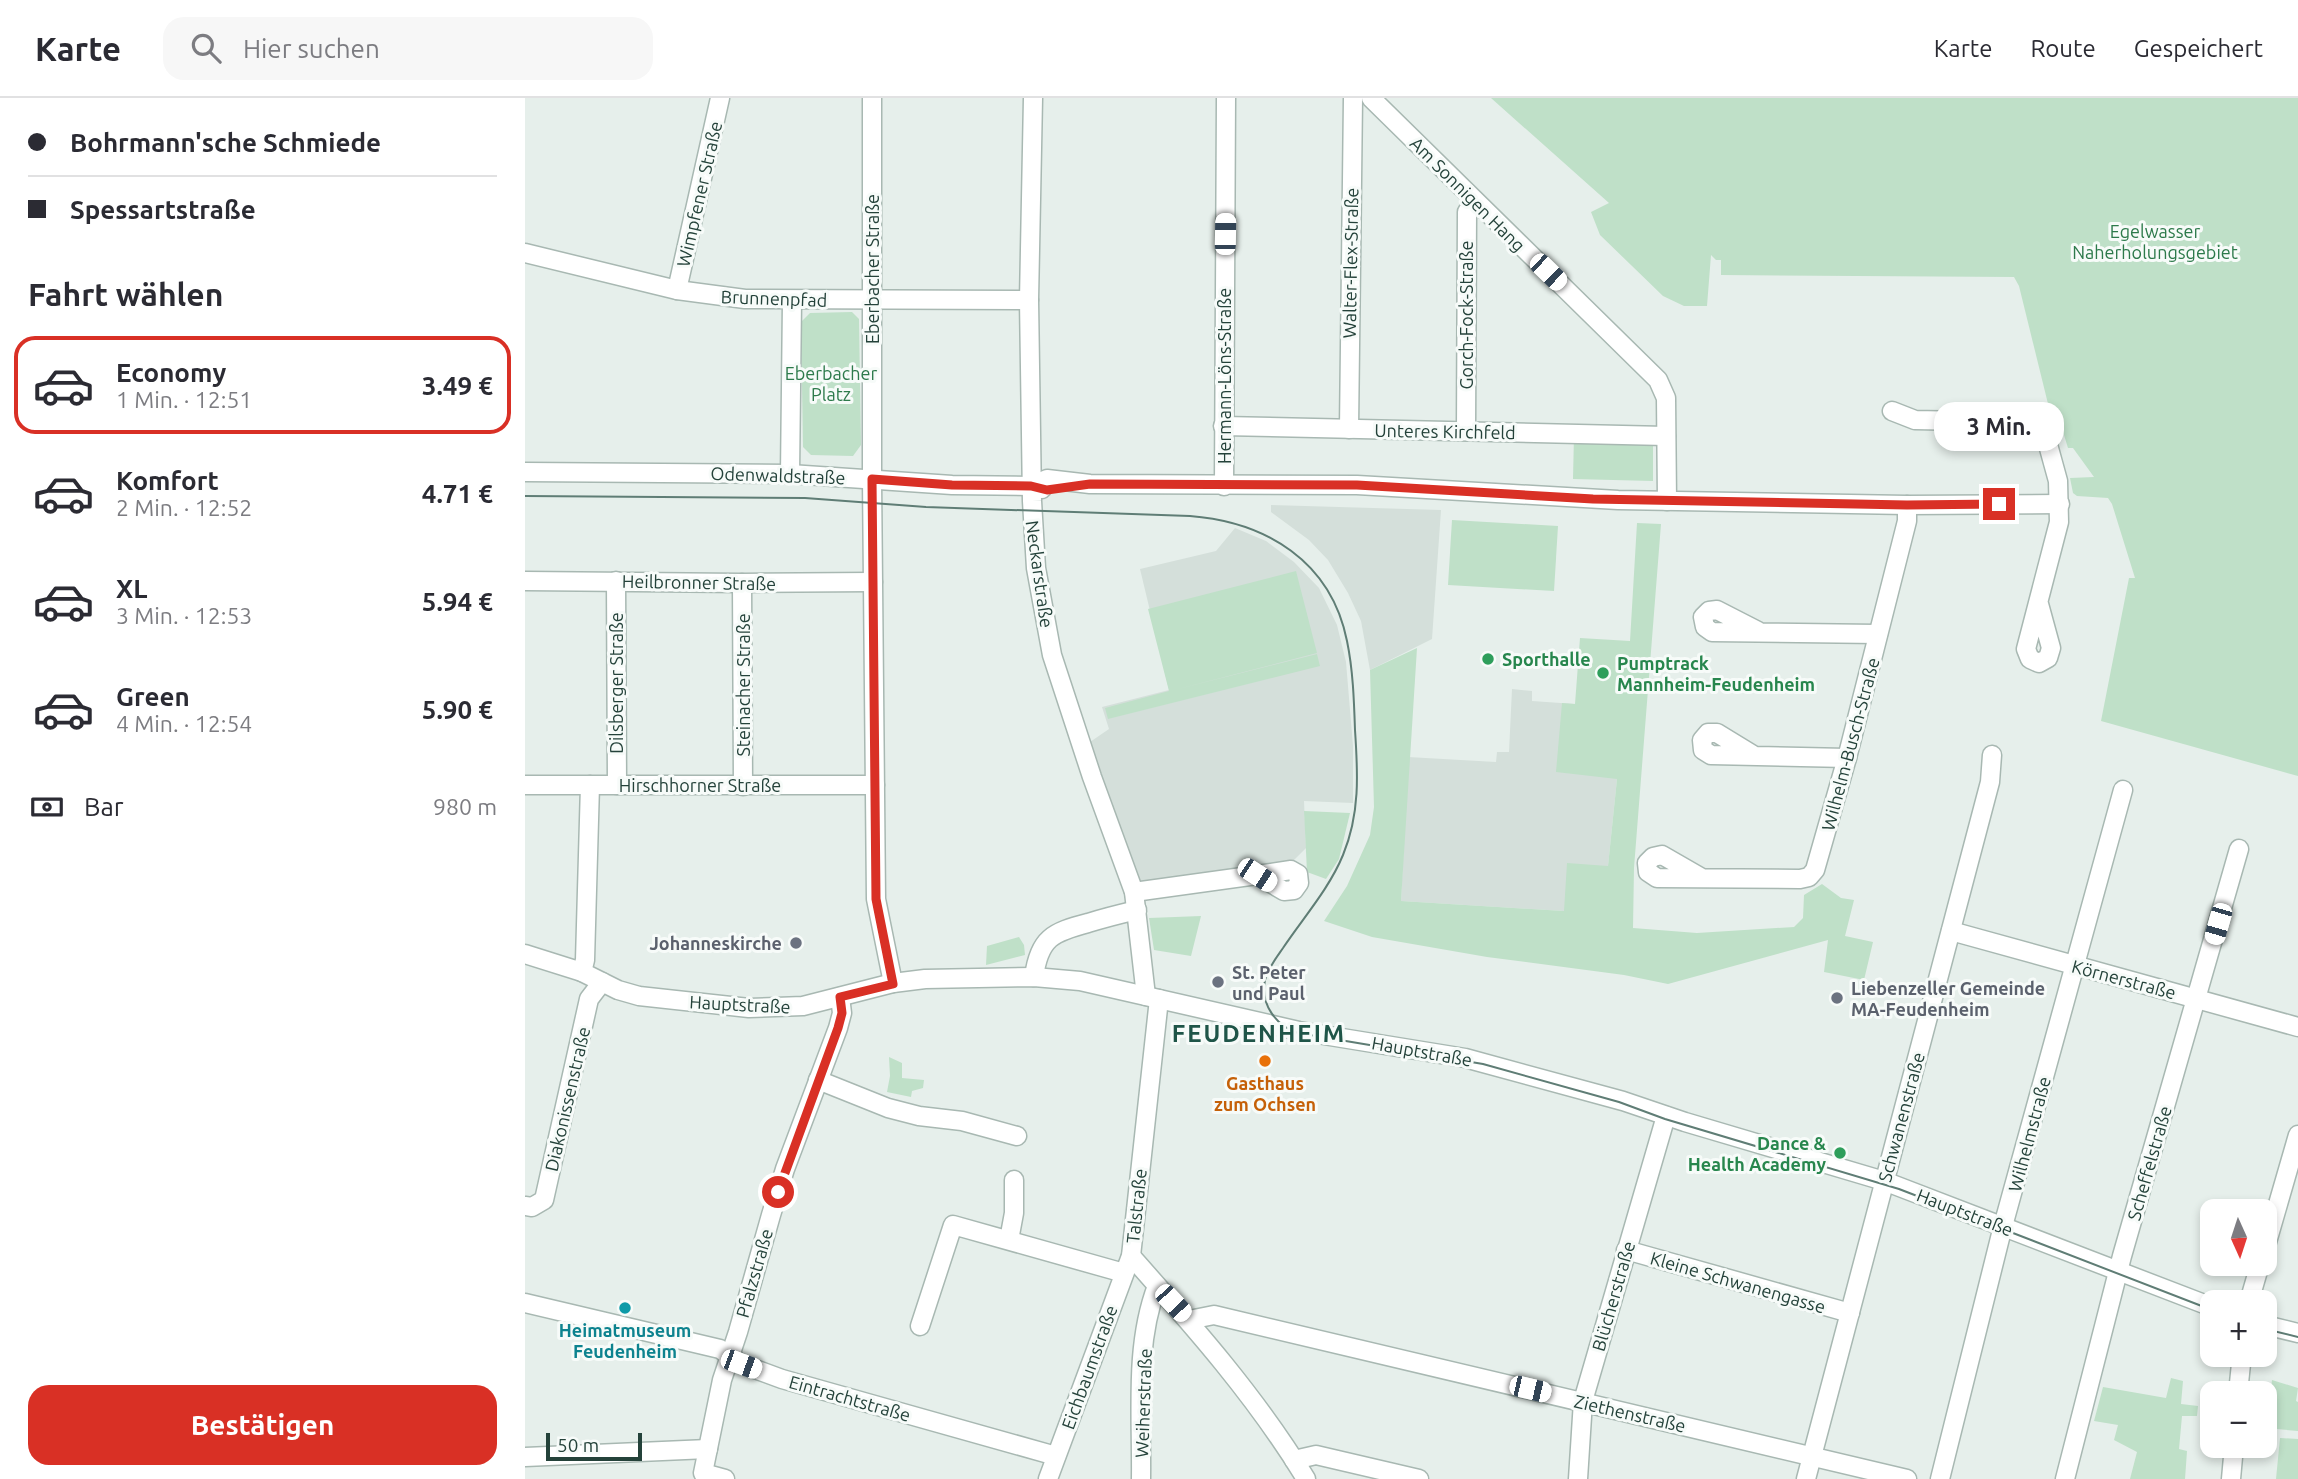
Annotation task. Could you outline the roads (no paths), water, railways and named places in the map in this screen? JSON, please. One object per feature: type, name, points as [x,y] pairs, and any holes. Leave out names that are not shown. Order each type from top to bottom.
[{"type":"street","name":"Wimpfener Straße","points":[[677,290],[720,98]]},
{"type":"street","name":"Eberbacher Straße","points":[[871,98],[876,899],[893,984]]},
{"type":"street","name":"Neckarstraße","points":[[1033,98],[1028,300],[1031,486],[1036,568],[1052,655],[1134,892],[1153,998]]},
{"type":"street","name":"Hermann-Löns-Straße","points":[[1224,486],[1226,98]]},
{"type":"street","name":"Walter-Flex-Straße","points":[[1349,429],[1353,98]]},
{"type":"street","name":"Am Sonnigen Hang","points":[[1371,98],[1658,380],[1666,398],[1667,500]]},
{"type":"street","name":"Gorch-Fock-Straße","points":[[1466,431],[1467,212],[1475,201]]},
{"type":"street","name":"Brunnenpfad","points":[[525,253],[677,290],[745,299],[1028,300]]},
{"type":"street","points":[[790,474],[792,301]]},
{"type":"street","points":[[1892,411],[1915,420],[2015,422],[2033,429],[2047,441],[2055,463],[2060,504],[2059,522],[2039,604]]},
{"type":"street","name":"Unteres Kirchfeld","points":[[1223,426],[1666,436]]},
{"type":"street","name":"Odenwaldstraße","points":[[525,472],[790,474],[952,485],[1031,486],[1047,490],[1090,484],[1357,485],[1593,499],[1907,505],[2060,504]]},
{"type":"street","name":"Wilhelm-Busch-Straße","points":[[1702,878],[1809,877],[1815,870],[1847,758],[1907,521],[1907,505]]},
{"type":"street","name":"Heilbronner Straße","points":[[525,581],[873,582]]},
{"type":"street","name":"Dilsberger Straße","points":[[616,582],[617,785]]},
{"type":"street","name":"Steinacher Straße","points":[[742,583],[743,786]]},
{"type":"street","points":[[1758,631],[1878,634]]},
{"type":"street","points":[[1753,755],[1847,758]]},
{"type":"street","name":"Schwanenstraße","points":[[1806,1479],[1990,782],[1992,755]]},
{"type":"street","name":"Hirschhorner Straße","points":[[525,785],[875,785]]},
{"type":"street","points":[[582,972],[585,960],[590,785]]},
{"type":"street","name":"Wilhelmstraße","points":[[1940,1479],[2003,1226],[2123,790]]},
{"type":"street","name":"Scheffelstraße","points":[[2065,1479],[2119,1272],[2239,849]]},
{"type":"street","points":[[1134,892],[1257,875]]},
{"type":"street","points":[[1034,976],[1040,951],[1057,931],[1137,910]]},
{"type":"street","name":"Körnerstraße","points":[[1951,931],[2298,1027]]},
{"type":"street","name":"Hauptstraße","points":[[525,954],[582,972],[618,990],[639,996],[724,1007],[785,1008],[893,984],[942,978],[1034,976],[1080,981],[1299,1031],[1489,1063],[1884,1181],[2200,1302]]},
{"type":"street","name":"Diakonissenstraße","points":[[525,1206],[532,1207],[544,1200],[589,999],[602,982]]},
{"type":"street","name":"Pfalzstraße","points":[[725,1479],[703,1473],[722,1380],[785,1169],[842,1013],[840,997]]},
{"type":"street","name":"Talstraße","points":[[1153,998],[1128,1264],[1157,1286],[1189,1320],[1271,1424],[1306,1479]]},
{"type":"street","points":[[818,1080],[888,1108],[919,1116],[962,1121],[1017,1136]]},
{"type":"street","name":"Blücherstraße","points":[[1578,1479],[1583,1401],[1666,1116]]},
{"type":"street","points":[[2277,1208],[2298,1135]]},
{"type":"street","points":[[1009,1240],[1014,1213],[1014,1180]]},
{"type":"street","points":[[920,1326],[953,1225],[1009,1240],[1128,1264]]},
{"type":"street","name":"Kleine Schwanengasse","points":[[1626,1250],[1850,1313]]},
{"type":"street","name":"Eichbaumstraße","points":[[1048,1479],[1128,1264]]},
{"type":"street","name":"Weiherstraße","points":[[1141,1479],[1143,1352],[1150,1304],[1157,1286]]},
{"type":"street","name":"Eintrachtstraße","points":[[525,1303],[720,1349],[741,1364],[782,1379],[1056,1456]]},
{"type":"street","name":"Ziethenstraße","points":[[1189,1320],[1213,1315],[1907,1479]]},
{"type":"street","points":[[2277,1328],[2298,1333]]},
{"type":"street","points":[[525,1457],[708,1449]]},
{"type":"street","points":[[1294,1460],[1315,1455],[1419,1479]]},
{"type":"street","points":[[2231,1479],[2233,1458]]},
{"type":"tram line","points":[[525,496],[805,498],[926,507],[1190,516],[1218,520],[1269,537],[1291,551],[1310,568],[1339,613],[1351,663],[1357,762],[1355,809],[1343,855],[1323,891],[1268,971],[1265,980],[1267,1005],[1283,1025],[1298,1033],[1483,1064],[1619,1102],[1665,1119],[1899,1189],[2200,1305]]},
{"type":"tram line","points":[[2277,1332],[2298,1337]]},
{"type":"place","name":"Sporthalle","points":[[1488,659]]},
{"type":"place","name":"Pumptrack Mannheim-Feudenheim","points":[[1603,673]]},
{"type":"place","name":"Johanneskirche","points":[[796,943]]},
{"type":"place","name":"St. Peter und Paul","points":[[1218,982]]},
{"type":"place","name":"Liebenzeller Gemeinde MA-Feudenheim","points":[[1837,998]]},
{"type":"place","name":"Gasthaus zum Ochsen","points":[[1265,1061]]},
{"type":"place","name":"Dance & Health Academy","points":[[1840,1153]]},
{"type":"place","name":"Heimatmuseum Feudenheim","points":[[625,1308]]},
{"type":"district","name":"FEUDENHEIM","points":[[1259,1033]]},
{"type":"park label","name":"Egelwasser Naherholungsgebiet","points":[[2155,241]]},
{"type":"park label","name":"Eberbacher Platz","points":[[831,383]]}]
